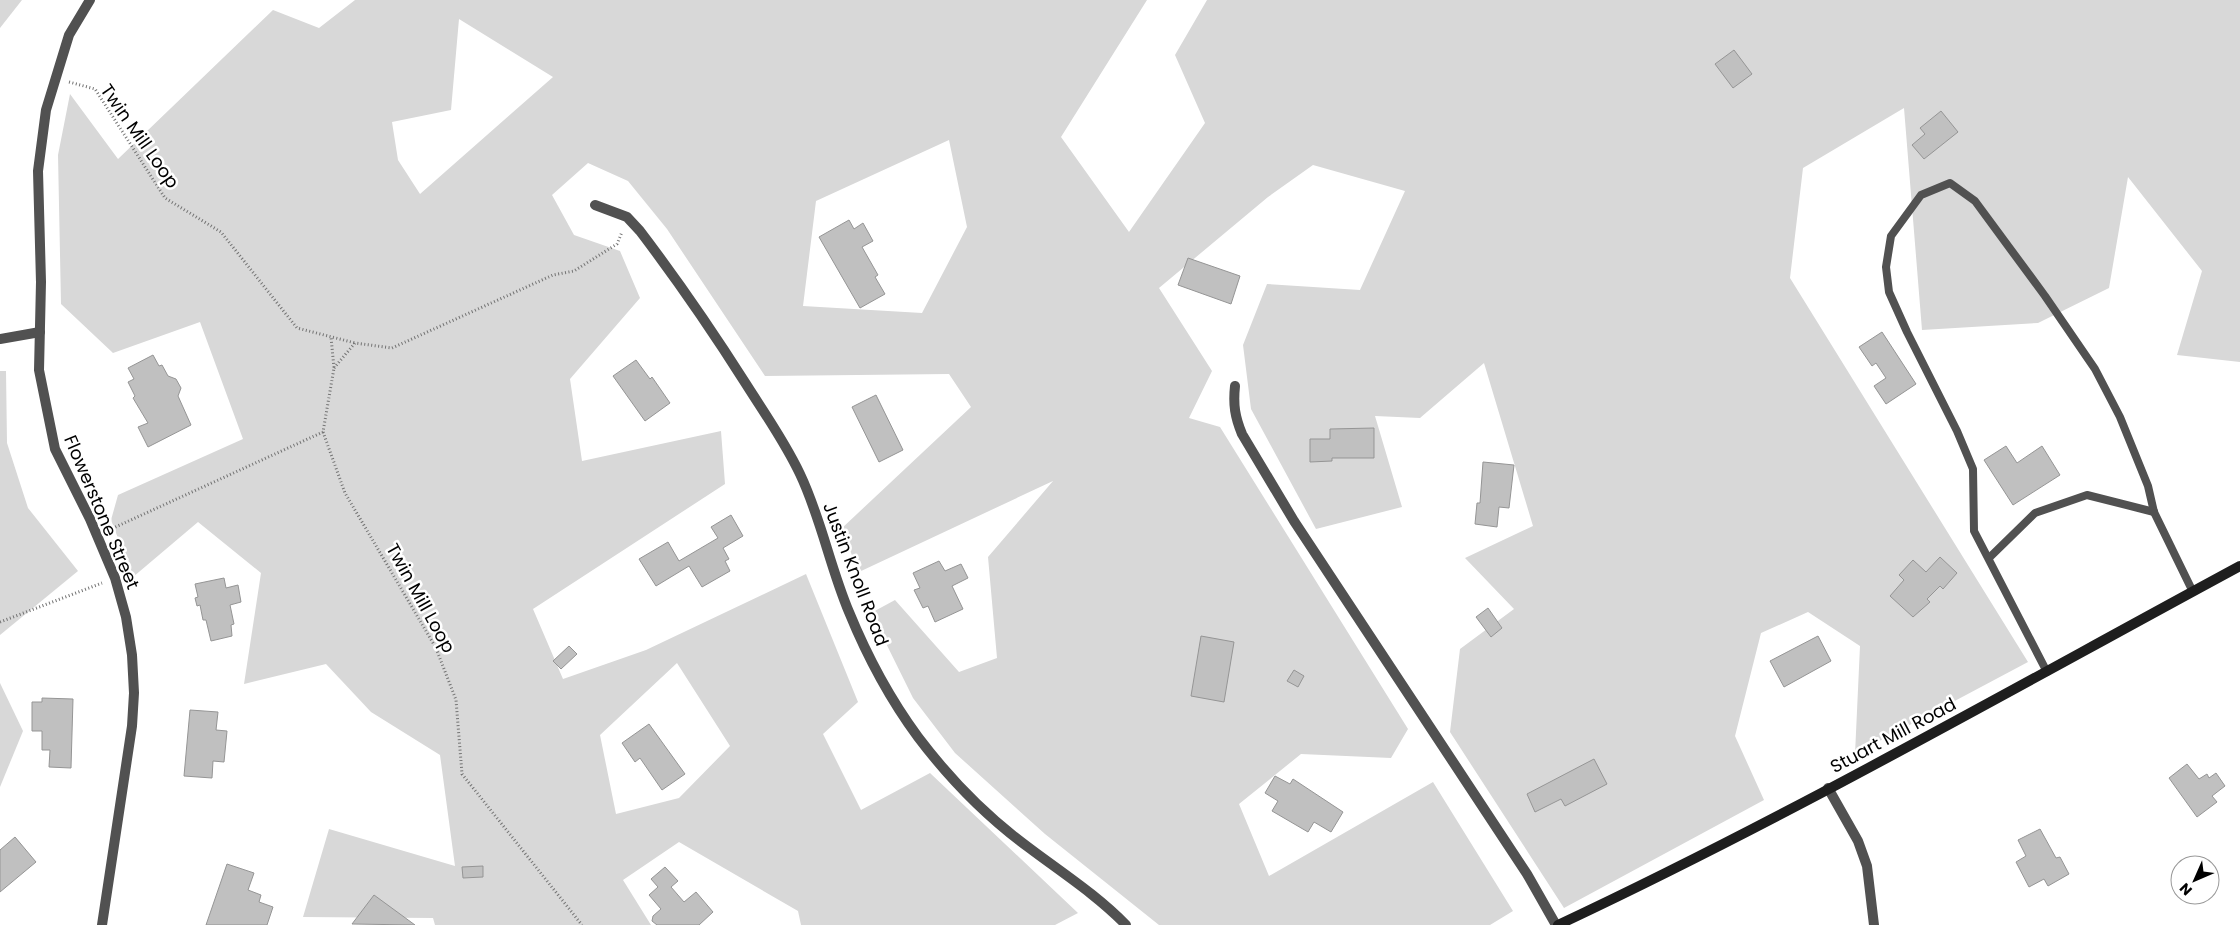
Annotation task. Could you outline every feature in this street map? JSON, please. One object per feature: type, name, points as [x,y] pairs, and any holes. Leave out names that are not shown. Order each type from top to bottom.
[{"type":"main road","name":"Stuart Mill Road","points":[[1557,925],[1640,886],[1828,788],[2047,672],[2240,566]]},
{"type":"street","name":"Flowerstone Street","points":[[90,0],[69,35],[46,110],[38,171],[42,282],[39,370],[55,449],[97,535],[115,578],[126,617],[132,655],[134,693],[132,726],[102,925]]},
{"type":"street","name":"Justin Knoll Road","points":[[595,206],[628,218],[643,235],[706,322],[782,440],[800,474],[848,611],[867,653],[893,699],[919,738],[949,774],[1013,835],[1086,889],[1126,925]]},
{"type":"street","points":[[0,338],[40,332]]},
{"type":"street","points":[[1235,386],[1233,403],[1235,419],[1242,434],[1294,521],[1527,874],[1557,925]]},
{"type":"street","points":[[1828,788],[1858,841],[1867,866],[1872,891],[1874,925]]},
{"type":"lane","points":[[2047,672],[1974,531],[1973,469],[1957,430],[1907,332],[1889,292],[1886,267],[1890,236],[1921,195],[1950,183],[1974,201],[2045,296],[2095,369],[2120,417],[2148,486],[2154,512],[2192,592]]},
{"type":"lane","points":[[1989,558],[2034,513],[2087,495],[2154,512]]},
{"type":"path","name":"Twin Mill Loop","points":[[56,78],[95,89],[165,198],[221,232],[297,328],[355,343],[392,348],[553,275],[574,271],[617,244],[628,218]]},
{"type":"path","points":[[97,535],[323,432],[334,368],[331,337]]},
{"type":"path","points":[[334,368],[355,343]]},
{"type":"path","name":"Twin Mill Loop","points":[[323,432],[345,492],[436,648],[456,700],[462,774],[582,925]]},
{"type":"path","points":[[0,622],[115,578]]},
{"type":"shaded area","points":[[0,0],[22,0],[0,28]]},
{"type":"shaded area","points":[[355,0],[1147,0],[1061,137],[1129,232],[1205,123],[1175,55],[1207,0],[2240,0],[2240,362],[2177,355],[2202,271],[2128,177],[2109,288],[2038,323],[1922,330],[1904,108],[1803,168],[1790,278],[2028,662],[1855,754],[1860,646],[1808,612],[1761,633],[1735,736],[1764,800],[1564,908],[1450,732],[1460,649],[1514,609],[1465,558],[1533,526],[1484,363],[1420,418],[1375,416],[1402,507],[1316,529],[1251,409],[1243,345],[1267,284],[1360,290],[1405,191],[1313,165],[1268,197],[1159,288],[1212,371],[1189,418],[1220,427],[1408,729],[1391,758],[1301,754],[1239,804],[1269,876],[1433,782],[1513,911],[1490,925],[1159,925],[1045,834],[955,753],[913,698],[871,613],[895,600],[959,672],[997,658],[988,557],[1053,481],[859,572],[841,529],[971,407],[949,374],[765,376],[667,229],[628,181],[588,163],[552,195],[574,235],[620,251],[640,298],[570,379],[582,461],[721,431],[725,484],[533,609],[563,679],[646,650],[806,574],[858,702],[823,734],[861,810],[930,773],[1078,913],[1055,925],[801,925],[798,911],[679,842],[623,880],[651,925],[435,925],[433,918],[303,917],[329,829],[455,866],[440,755],[371,712],[326,664],[244,684],[261,573],[198,522],[133,577],[111,520],[118,495],[243,439],[200,322],[113,353],[61,304],[58,155],[70,94],[118,159],[273,10],[319,28]],"holes":[[[459,19],[553,77],[420,194],[398,160],[392,122],[451,110]],[[949,140],[967,227],[922,313],[803,306],[816,201]],[[677,663],[730,746],[679,798],[616,814],[600,735]]]},
{"type":"shaded area","points":[[0,371],[6,371],[7,443],[28,508],[78,571],[0,635]]},
{"type":"shaded area","points":[[0,683],[23,731],[0,787]]},
{"type":"building","points":[[1734,50],[1752,74],[1733,88],[1715,64]]},
{"type":"building","points":[[1941,111],[1958,132],[1924,159],[1912,145],[1925,134],[1920,128]]},
{"type":"building","points":[[849,220],[854,229],[863,223],[873,241],[862,247],[878,275],[875,277],[885,294],[860,308],[819,237]]},
{"type":"building","points":[[1188,258],[1240,276],[1231,304],[1178,285]]},
{"type":"building","points":[[1882,332],[1916,384],[1886,404],[1874,386],[1886,378],[1876,363],[1872,366],[1859,347]]},
{"type":"building","points":[[153,355],[159,366],[162,365],[168,376],[176,379],[181,388],[178,396],[191,425],[148,447],[138,427],[148,423],[133,398],[135,396],[128,382],[134,379],[128,368]]},
{"type":"building","points":[[636,360],[650,379],[652,377],[670,403],[645,421],[613,376]]},
{"type":"building","points":[[876,395],[903,450],[879,462],[852,407]]},
{"type":"building","points":[[1374,428],[1374,458],[1332,458],[1332,461],[1310,462],[1310,439],[1330,439],[1330,429]]},
{"type":"building","points":[[2006,446],[2017,463],[2042,446],[2060,475],[2013,505],[1984,460]]},
{"type":"building","points":[[1483,462],[1514,465],[1509,508],[1499,507],[1497,527],[1475,524],[1477,503],[1480,503]]},
{"type":"building","points":[[731,515],[743,536],[723,548],[729,559],[725,561],[730,571],[702,587],[689,566],[656,586],[639,559],[668,542],[679,561],[718,538],[711,527]]},
{"type":"building","points":[[1940,557],[1957,573],[1943,589],[1940,586],[1927,599],[1930,602],[1913,617],[1890,596],[1904,580],[1899,575],[1913,560],[1926,572]]},
{"type":"building","points":[[939,561],[945,571],[961,564],[968,578],[952,586],[963,609],[935,622],[928,606],[923,608],[914,590],[920,588],[913,573]]},
{"type":"building","points":[[224,578],[226,588],[238,585],[241,602],[230,605],[234,624],[231,625],[232,636],[211,641],[206,620],[203,620],[200,605],[197,606],[195,598],[198,597],[195,584]]},
{"type":"building","points":[[1488,608],[1502,628],[1491,637],[1476,617]]},
{"type":"building","points":[[1201,636],[1234,642],[1224,702],[1191,696]]},
{"type":"building","points":[[1818,636],[1831,661],[1784,687],[1770,661]]},
{"type":"building","points":[[569,646],[577,654],[561,669],[553,661]]},
{"type":"building","points":[[1294,670],[1304,676],[1298,687],[1287,681]]},
{"type":"building","points":[[42,698],[73,699],[71,768],[49,767],[50,750],[42,750],[42,731],[32,731],[32,702],[42,702]]},
{"type":"building","points":[[190,710],[218,712],[216,730],[227,731],[224,762],[213,761],[212,778],[184,776]]},
{"type":"building","points":[[649,724],[685,774],[662,790],[640,758],[635,762],[622,743]]},
{"type":"building","points":[[1594,759],[1607,784],[1565,806],[1561,799],[1535,812],[1527,794]]},
{"type":"building","points":[[2187,764],[2199,779],[2207,774],[2209,778],[2216,773],[2225,786],[2212,796],[2217,802],[2197,817],[2169,778]]},
{"type":"building","points":[[1275,776],[1290,784],[1293,779],[1343,812],[1331,832],[1314,822],[1308,832],[1272,811],[1278,801],[1265,793]]},
{"type":"building","points":[[2040,829],[2056,858],[2060,857],[2069,874],[2048,886],[2044,879],[2029,887],[2016,862],[2026,856],[2018,840]]},
{"type":"building","points":[[15,837],[36,862],[0,892],[0,850]]},
{"type":"building","points":[[227,864],[254,873],[248,890],[261,895],[259,902],[273,907],[267,925],[206,925]]},
{"type":"building","points":[[483,866],[483,877],[463,878],[462,867]]},
{"type":"building","points":[[665,867],[678,881],[671,887],[684,902],[696,892],[713,912],[699,925],[657,925],[652,921],[653,916],[661,909],[649,895],[658,887],[651,879]]},
{"type":"building","points":[[374,895],[415,925],[352,924]]}]
